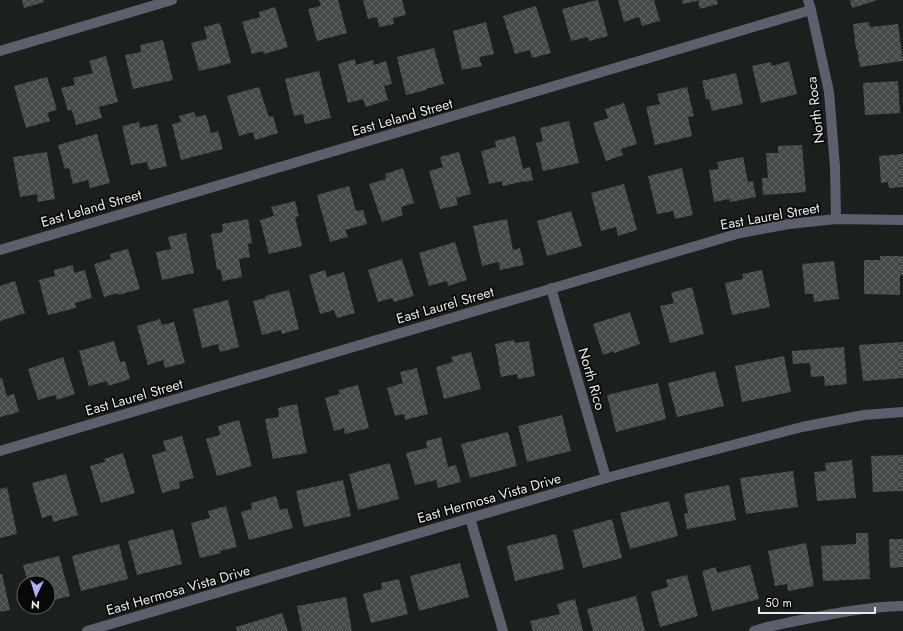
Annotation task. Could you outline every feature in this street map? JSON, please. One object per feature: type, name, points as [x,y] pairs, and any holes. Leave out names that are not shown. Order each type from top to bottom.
[{"type":"street","points":[[0,51],[172,0]]},
{"type":"street","name":"North Roca","points":[[808,0],[829,92],[835,167],[836,219]]},
{"type":"street","name":"East Leland Street","points":[[0,250],[811,10]]},
{"type":"street","name":"East Laurel Street","points":[[0,451],[740,233],[789,224],[836,219],[903,220]]},
{"type":"street","name":"North Rico","points":[[551,288],[606,478]]},
{"type":"street","name":"East Hermosa Vista Drive","points":[[87,631],[606,478],[802,427],[864,415],[903,412]]},
{"type":"street","points":[[470,518],[503,631]]},
{"type":"street","points":[[754,631],[767,627],[849,612],[888,606],[903,606]]},
{"type":"building","points":[[22,0],[44,0],[44,2],[24,8]]},
{"type":"building","points":[[319,0],[338,0],[347,33],[317,41],[308,9],[321,6]]},
{"type":"building","points":[[363,0],[402,0],[406,15],[393,18],[394,24],[379,27],[377,17],[368,19]]},
{"type":"building","points":[[598,0],[608,36],[589,41],[588,37],[571,41],[562,9]]},
{"type":"building","points":[[618,0],[654,0],[660,21],[642,26],[639,17],[624,22]]},
{"type":"building","points":[[682,0],[697,0],[697,1],[683,4]]},
{"type":"building","points":[[698,0],[717,0],[718,4],[700,9]]},
{"type":"building","points":[[850,0],[878,0],[852,8]]},
{"type":"building","points":[[536,6],[551,53],[532,58],[530,50],[515,54],[503,16]]},
{"type":"building","points":[[275,7],[288,47],[264,54],[263,51],[252,54],[242,22],[260,17],[259,12]]},
{"type":"building","points":[[486,22],[494,54],[479,57],[482,66],[462,70],[453,31]]},
{"type":"building","points":[[869,22],[870,27],[898,24],[903,61],[860,67],[853,24]]},
{"type":"building","points":[[220,23],[231,63],[199,71],[191,43],[207,39],[204,27]]},
{"type":"building","points":[[163,40],[173,80],[133,89],[125,55],[141,52],[140,45]]},
{"type":"building","points":[[434,48],[444,84],[406,95],[397,57]]},
{"type":"building","points":[[106,56],[118,102],[99,107],[102,118],[76,125],[72,110],[68,111],[61,88],[75,85],[73,78],[93,73],[89,61]]},
{"type":"building","points":[[355,59],[356,65],[373,60],[374,65],[386,61],[392,84],[384,86],[388,100],[366,107],[363,99],[348,103],[338,64]]},
{"type":"building","points":[[789,61],[797,94],[761,103],[752,66],[771,62],[772,66]]},
{"type":"building","points":[[319,71],[331,118],[305,124],[303,114],[294,116],[285,79]]},
{"type":"building","points":[[736,73],[743,104],[712,111],[709,99],[706,99],[702,81]]},
{"type":"building","points":[[47,77],[57,110],[47,113],[50,121],[26,128],[14,86]]},
{"type":"building","points":[[898,81],[900,113],[865,115],[863,83]]},
{"type":"building","points":[[259,87],[269,117],[273,116],[278,133],[255,140],[253,132],[239,136],[227,96]]},
{"type":"building","points":[[687,87],[694,116],[688,117],[692,136],[655,145],[646,107],[660,104],[657,94]]},
{"type":"building","points":[[624,103],[637,144],[621,149],[623,155],[606,161],[593,123],[608,118],[605,109]]},
{"type":"building","points":[[194,112],[196,117],[206,115],[211,133],[218,131],[223,149],[181,160],[172,124],[181,122],[179,116]]},
{"type":"building","points":[[569,121],[579,163],[543,171],[536,143],[543,141],[540,128]]},
{"type":"building","points":[[139,122],[140,128],[157,124],[167,166],[149,170],[147,162],[131,165],[122,126]]},
{"type":"building","points":[[97,134],[110,183],[90,188],[88,180],[73,184],[69,168],[65,169],[58,145]]},
{"type":"building","points":[[515,136],[523,169],[530,167],[533,180],[503,186],[502,181],[489,184],[481,151],[496,147],[495,141]]},
{"type":"building","points":[[802,145],[806,192],[763,195],[762,178],[768,178],[766,153],[778,153],[778,146]]},
{"type":"building","points":[[47,152],[55,199],[38,202],[37,194],[20,197],[13,157]]},
{"type":"building","points":[[459,152],[471,194],[456,198],[458,205],[440,209],[429,171],[443,167],[440,157]]},
{"type":"building","points":[[903,154],[903,187],[889,188],[888,182],[881,183],[879,156]]},
{"type":"building","points":[[743,157],[748,182],[753,181],[756,197],[730,202],[729,199],[714,202],[709,170],[719,169],[717,162]]},
{"type":"building","points":[[403,168],[414,203],[401,207],[403,215],[382,222],[369,184],[386,179],[385,174]]},
{"type":"building","points":[[682,168],[693,215],[675,219],[673,211],[657,214],[648,176]]},
{"type":"building","points":[[624,184],[637,230],[618,236],[616,227],[601,231],[591,193]]},
{"type":"building","points":[[349,186],[356,211],[363,210],[367,224],[345,230],[348,237],[330,242],[317,195]]},
{"type":"building","points":[[295,201],[299,216],[295,217],[302,246],[269,254],[260,220],[274,216],[271,207]]},
{"type":"building","points":[[571,211],[582,246],[547,256],[537,221]]},
{"type":"building","points":[[248,219],[252,243],[248,244],[250,257],[239,259],[242,277],[223,281],[220,269],[217,270],[211,234],[223,232],[222,224]]},
{"type":"building","points":[[507,219],[513,250],[520,248],[524,265],[500,270],[499,262],[482,266],[473,226]]},
{"type":"building","points":[[186,233],[194,273],[162,280],[156,252],[171,249],[168,237]]},
{"type":"building","points":[[455,242],[467,280],[448,286],[447,281],[429,286],[419,253]]},
{"type":"building","points":[[128,249],[140,289],[104,297],[94,264],[111,259],[110,254]]},
{"type":"building","points":[[880,256],[903,256],[903,275],[900,275],[900,295],[864,294],[864,260],[880,260]]},
{"type":"building","points":[[402,259],[414,296],[394,302],[392,298],[378,302],[368,270]]},
{"type":"building","points":[[834,261],[839,299],[814,302],[813,294],[805,294],[802,264]]},
{"type":"building","points":[[73,265],[74,273],[85,270],[92,298],[75,303],[76,308],[48,315],[39,280],[55,276],[54,270]]},
{"type":"building","points":[[325,270],[327,277],[344,272],[355,313],[337,318],[334,310],[320,314],[309,275]]},
{"type":"building","points":[[762,270],[770,307],[732,315],[725,283],[743,279],[742,274]]},
{"type":"building","points":[[15,281],[25,313],[0,321],[0,286]]},
{"type":"building","points":[[692,287],[704,334],[670,343],[660,306],[674,303],[671,293]]},
{"type":"building","points":[[289,290],[299,329],[282,334],[281,330],[262,335],[253,301],[266,298],[265,296]]},
{"type":"building","points":[[228,300],[239,347],[220,352],[218,344],[202,348],[193,309]]},
{"type":"building","points":[[630,312],[640,344],[614,353],[614,351],[603,355],[593,324]]},
{"type":"building","points":[[160,319],[162,325],[174,322],[185,363],[165,368],[163,360],[148,365],[137,326]]},
{"type":"building","points":[[514,340],[515,343],[529,341],[535,376],[518,379],[517,374],[501,377],[495,344]]},
{"type":"building","points":[[114,341],[120,362],[125,361],[130,379],[108,386],[107,381],[89,386],[79,351]]},
{"type":"building","points":[[903,342],[903,378],[863,381],[859,345]]},
{"type":"building","points":[[844,347],[847,384],[825,386],[824,376],[811,377],[810,363],[793,364],[792,351]]},
{"type":"building","points":[[471,352],[481,389],[444,399],[436,367],[453,362],[451,357]]},
{"type":"building","points":[[784,356],[791,392],[742,402],[735,366]]},
{"type":"building","points":[[63,357],[75,394],[57,400],[55,395],[38,400],[28,369]]},
{"type":"building","points":[[417,368],[428,414],[405,420],[404,414],[395,416],[387,388],[403,383],[400,372]]},
{"type":"building","points":[[715,371],[724,406],[677,417],[668,383]]},
{"type":"building","points":[[0,378],[2,378],[7,396],[14,394],[19,412],[0,417]]},
{"type":"building","points":[[658,383],[666,419],[616,432],[607,395]]},
{"type":"building","points":[[358,385],[369,428],[345,434],[344,428],[334,431],[325,398],[340,394],[338,390]]},
{"type":"building","points":[[297,404],[307,453],[273,459],[265,419],[279,417],[278,408]]},
{"type":"building","points":[[562,415],[571,451],[527,462],[518,426]]},
{"type":"building","points":[[239,420],[252,466],[217,476],[206,439],[220,435],[218,426]]},
{"type":"building","points":[[508,432],[517,466],[470,478],[461,444]]},
{"type":"building","points":[[182,436],[194,478],[179,482],[180,488],[162,493],[152,455],[166,451],[163,441]]},
{"type":"building","points":[[441,437],[448,467],[456,465],[461,482],[438,488],[436,480],[415,485],[406,453],[427,448],[426,441]]},
{"type":"building","points":[[123,453],[135,493],[101,503],[90,466],[105,462],[104,459]]},
{"type":"building","points":[[903,455],[903,491],[873,492],[871,456]]},
{"type":"building","points":[[852,460],[856,498],[817,501],[814,472],[826,471],[825,463]]},
{"type":"building","points":[[390,463],[399,499],[358,510],[349,474]]},
{"type":"building","points":[[793,471],[798,507],[746,514],[740,478]]},
{"type":"building","points":[[66,474],[78,515],[53,522],[52,515],[42,518],[32,483]]},
{"type":"building","points":[[343,480],[351,516],[304,527],[296,491]]},
{"type":"building","points":[[729,485],[736,520],[687,529],[684,514],[688,513],[684,494]]},
{"type":"building","points":[[7,487],[17,534],[0,538],[0,489]]},
{"type":"building","points":[[276,496],[280,510],[287,508],[293,528],[249,540],[241,512],[252,509],[251,503]]},
{"type":"building","points":[[669,501],[678,536],[630,549],[620,513]]},
{"type":"building","points":[[226,506],[237,547],[200,558],[191,523],[210,518],[208,511]]},
{"type":"building","points":[[612,519],[622,558],[583,568],[573,530]]},
{"type":"building","points":[[173,529],[182,564],[137,575],[128,541]]},
{"type":"building","points":[[856,533],[868,533],[870,579],[823,581],[821,546],[856,544]]},
{"type":"building","points":[[556,534],[564,569],[515,581],[507,546]]},
{"type":"building","points":[[889,539],[903,539],[903,567],[890,568]]},
{"type":"building","points":[[806,543],[814,586],[788,591],[787,584],[775,586],[768,551]]},
{"type":"building","points":[[119,544],[128,579],[81,591],[72,556]]},
{"type":"building","points":[[59,556],[70,596],[56,600],[56,575],[26,575],[23,565]]},
{"type":"building","points":[[460,563],[469,597],[419,611],[410,576]]},
{"type":"building","points":[[750,565],[759,599],[712,611],[702,571],[716,567],[717,573]]},
{"type":"building","points":[[0,574],[2,574],[10,610],[0,612]]},
{"type":"building","points":[[687,575],[698,616],[660,627],[651,592],[668,587],[666,580]]},
{"type":"building","points":[[399,579],[408,614],[371,623],[363,594],[382,589],[381,583]]},
{"type":"building","points":[[636,596],[645,631],[593,631],[587,609]]},
{"type":"building","points":[[346,597],[352,631],[302,631],[297,606]]},
{"type":"building","points":[[575,599],[583,631],[533,631],[530,621],[560,614],[557,604]]},
{"type":"building","points":[[282,613],[288,631],[237,631],[236,627]]}]
